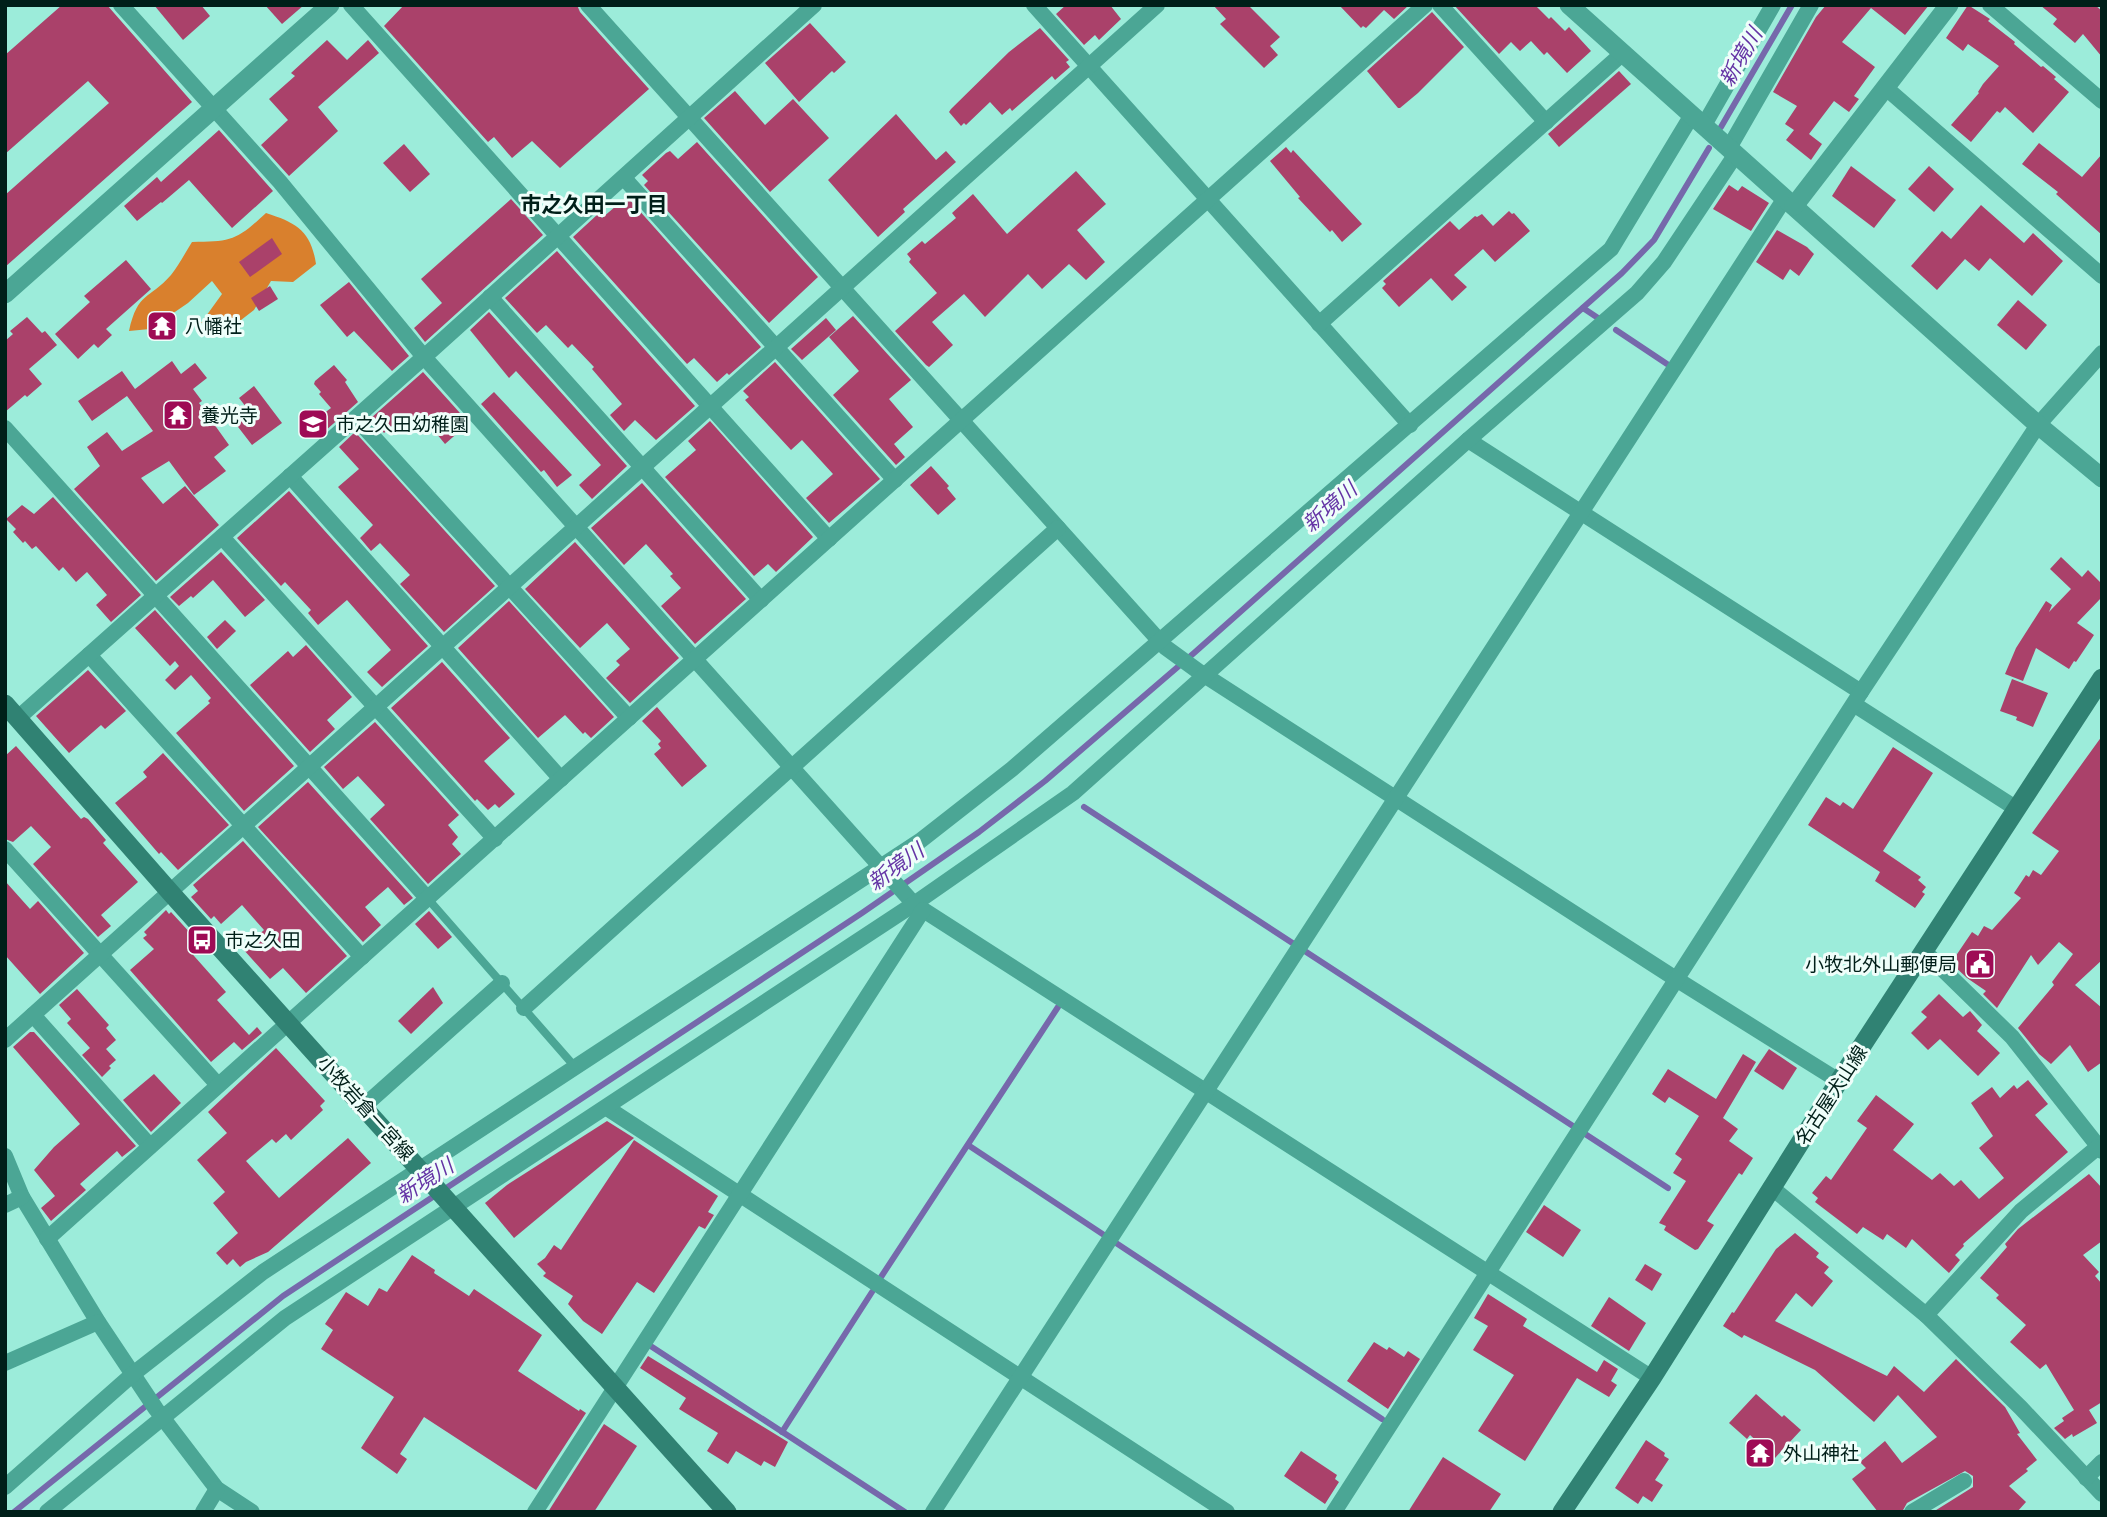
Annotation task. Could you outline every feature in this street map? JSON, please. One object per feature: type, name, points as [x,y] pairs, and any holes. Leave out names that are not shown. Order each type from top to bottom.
[{"type":"main road","name":"名古屋犬山線","points":[[1563,1511],[1652,1378],[1839,1081],[2102,678]]},
{"type":"main road","name":"小牧岩倉一宮線","points":[[11,715],[727,1512]]},
{"type":"street","points":[[121,5],[280,182],[424,357],[915,904],[1652,1378]]},
{"type":"street","points":[[5,294],[330,5]]},
{"type":"street","points":[[351,5],[829,539]]},
{"type":"street","points":[[589,5],[1163,645],[1201,673],[1839,1081]]},
{"type":"street","points":[[11,715],[89,654],[156,596],[814,5]]},
{"type":"street","points":[[1034,5],[1410,425]]},
{"type":"street","points":[[5,1040],[1157,5]]},
{"type":"street","points":[[47,1239],[1425,5]]},
{"type":"street","points":[[1440,5],[1546,122]]},
{"type":"street","points":[[1569,5],[2038,425],[2102,478]]},
{"type":"street","points":[[5,1487],[132,1374],[262,1272],[423,1171],[881,869],[1012,769],[1163,645],[1611,249],[1773,5]]},
{"type":"street","points":[[47,1512],[160,1414],[285,1318],[452,1204],[607,1108],[915,904],[1073,793],[1201,673],[1637,293],[1664,262],[1732,151],[1811,5]]},
{"type":"street","points":[[933,1512],[1394,797],[1790,202],[1886,88],[1949,5]]},
{"type":"street","points":[[1990,5],[2102,101]]},
{"type":"street","points":[[1319,324],[1623,53]]},
{"type":"street","points":[[1886,88],[2102,276]]},
{"type":"street","points":[[624,178],[895,480]]},
{"type":"street","points":[[490,297],[761,600]]},
{"type":"street","points":[[1334,1512],[1486,1272],[2038,425],[2102,353]]},
{"type":"street","points":[[356,418],[629,718]]},
{"type":"street","points":[[7,432],[428,899]]},
{"type":"street","points":[[1468,440],[1582,512],[2017,809]]},
{"type":"street","points":[[290,477],[561,779]]},
{"type":"street","points":[[524,1009],[1058,528]]},
{"type":"street","points":[[222,537],[495,839]]},
{"type":"street","points":[[89,654],[362,957]]},
{"type":"street","points":[[5,849],[218,1085]]},
{"type":"street","points":[[535,1512],[739,1195],[915,904]]},
{"type":"street","points":[[1925,952],[2012,1037],[2100,1149],[2021,1210],[1926,1315]]},
{"type":"street","points":[[364,1106],[502,983]]},
{"type":"street","points":[[33,1015],[150,1146]]},
{"type":"street","points":[[607,1108],[1227,1512]]},
{"type":"street","points":[[5,1156],[22,1198],[132,1374],[217,1489],[252,1512]]},
{"type":"street","points":[[1771,1187],[1926,1315],[2021,1408],[2102,1494]]},
{"type":"street","points":[[5,1205],[22,1198]]},
{"type":"street","points":[[5,1363],[98,1322]]},
{"type":"street","points":[[2086,1478],[2102,1462]]},
{"type":"street","points":[[1912,1512],[1964,1481]]},
{"type":"street","points":[[203,1512],[217,1489]]},
{"type":"lane","points":[[428,899],[576,1068]]},
{"type":"shaded area","points":[[266,213],[301,230],[314,253],[316,264],[293,282],[271,281],[254,310],[232,327],[201,323],[222,294],[212,281],[188,303],[150,329],[129,331],[140,302],[171,275],[192,242],[233,238]]},
{"type":"building","points":[[62,5],[107,5],[192,102],[5,267],[5,195],[109,103],[88,81],[5,154],[5,55]]},
{"type":"building","points":[[154,5],[201,5],[210,16],[183,40]]},
{"type":"building","points":[[265,5],[304,5],[282,24]]},
{"type":"building","points":[[404,5],[577,5],[580,12],[649,89],[560,168],[532,141],[512,158],[494,137],[488,142],[384,26]]},
{"type":"building","points":[[1066,5],[1110,5],[1121,19],[1099,40],[1095,35],[1084,45],[1056,14]]},
{"type":"building","points":[[1213,5],[1248,5],[1280,37],[1270,46],[1278,55],[1264,68],[1220,24],[1226,19]]},
{"type":"building","points":[[1339,5],[1409,5],[1394,19],[1384,10],[1366,28],[1361,28]]},
{"type":"building","points":[[1454,5],[1535,5],[1565,31],[1569,27],[1591,51],[1567,73],[1547,52],[1544,55],[1531,41],[1520,51],[1511,42],[1499,54]]},
{"type":"building","points":[[1826,5],[1929,5],[1905,35],[1871,8],[1842,42],[1875,67],[1854,96],[1859,99],[1849,112],[1834,101],[1809,134],[1822,144],[1811,160],[1786,140],[1794,130],[1785,124],[1797,106],[1773,92],[1816,17]]},
{"type":"building","points":[[1968,5],[1990,19],[1988,21],[2056,77],[2054,79],[2069,92],[2033,133],[2005,107],[2000,113],[1997,111],[1971,142],[1951,125],[1999,66],[1968,44],[1963,51],[1946,38]]},
{"type":"building","points":[[2040,5],[2095,5],[2102,11],[2102,57],[2083,34],[2075,43],[2053,24],[2057,19]]},
{"type":"building","points":[[1432,12],[1464,47],[1418,93],[1398,108],[1367,71]]},
{"type":"building","points":[[810,23],[846,62],[834,73],[832,71],[799,102],[765,63]]},
{"type":"building","points":[[1040,28],[1069,60],[1066,62],[1070,67],[1055,80],[1052,76],[1012,111],[1010,108],[1002,115],[990,102],[966,125],[964,123],[961,126],[949,112],[951,109],[1009,52]]},
{"type":"building","points":[[327,40],[347,60],[368,40],[379,53],[318,107],[338,131],[289,176],[261,145],[288,120],[269,99],[295,76],[291,73]]},
{"type":"building","points":[[1619,71],[1631,84],[1559,147],[1548,134]]},
{"type":"building","points":[[735,91],[765,125],[793,99],[829,138],[770,192],[704,118]]},
{"type":"building","points":[[896,114],[936,160],[946,151],[956,162],[903,209],[905,212],[878,237],[828,180]]},
{"type":"building","points":[[219,130],[273,191],[232,228],[189,180],[137,221],[124,206],[157,177],[161,182]]},
{"type":"building","points":[[697,142],[818,277],[769,323],[644,185],[648,181],[642,175],[666,153],[670,151],[678,159]]},
{"type":"building","points":[[2039,143],[2082,177],[2102,154],[2102,235],[2056,194],[2058,192],[2022,164]]},
{"type":"building","points":[[404,144],[430,174],[410,192],[383,163]]},
{"type":"building","points":[[1286,147],[1291,153],[1293,150],[1362,224],[1342,242],[1298,198],[1300,197],[1270,161]]},
{"type":"building","points":[[1851,166],[1896,200],[1874,228],[1832,196]]},
{"type":"building","points":[[1929,166],[1954,189],[1934,212],[1908,189]]},
{"type":"building","points":[[1076,171],[1106,204],[1077,230],[1105,262],[1086,280],[1069,264],[1042,289],[1028,274],[985,317],[964,294],[932,322],[953,345],[929,367],[926,365],[895,331],[937,293],[909,262],[911,259],[907,254],[922,241],[925,244],[956,218],[952,213],[973,194],[1007,234]]},
{"type":"building","points":[[1729,185],[1738,191],[1742,186],[1769,203],[1751,231],[1713,209]]},
{"type":"building","points":[[511,199],[543,235],[425,342],[414,328],[442,303],[421,279]]},
{"type":"building","points":[[629,199],[761,347],[717,382],[694,358],[687,364],[573,237],[598,214],[602,218],[623,200],[626,203]]},
{"type":"building","points":[[1981,205],[2024,243],[2033,233],[2063,261],[2032,296],[1990,258],[1979,271],[1965,259],[1937,290],[1911,266],[1942,231],[1951,239]]},
{"type":"building","points":[[1509,211],[1530,231],[1495,262],[1483,249],[1454,275],[1467,287],[1452,301],[1431,278],[1399,307],[1382,288],[1386,284],[1383,281],[1450,221],[1459,230],[1475,216],[1482,214],[1493,226]]},
{"type":"building","points":[[1777,230],[1814,254],[1799,276],[1790,269],[1783,280],[1756,262]]},
{"type":"building","points":[[272,238],[282,254],[250,277],[239,262]]},
{"type":"building","points":[[557,251],[695,406],[656,440],[635,420],[624,431],[610,415],[622,404],[592,369],[594,367],[572,344],[568,348],[546,325],[537,333],[505,298]]},
{"type":"building","points":[[126,260],[151,289],[106,329],[112,335],[98,348],[94,344],[78,359],[55,334],[90,302],[84,296]]},
{"type":"building","points":[[349,282],[409,356],[392,371],[354,331],[347,337],[320,305]]},
{"type":"building","points":[[270,286],[278,299],[259,311],[251,298]]},
{"type":"building","points":[[2018,300],[2047,325],[2026,350],[1997,325]]},
{"type":"building","points":[[489,312],[627,466],[592,499],[579,485],[601,465],[516,371],[509,378],[470,330]]},
{"type":"building","points":[[853,316],[911,380],[889,399],[913,427],[894,444],[905,457],[896,465],[833,395],[859,371],[829,337]]},
{"type":"building","points":[[27,317],[57,345],[29,369],[42,384],[5,412],[5,341],[13,334],[10,331]]},
{"type":"building","points":[[826,318],[836,330],[802,360],[791,349]]},
{"type":"building","points":[[172,361],[181,374],[195,363],[207,378],[193,389],[202,401],[199,403],[229,445],[214,457],[226,471],[194,495],[169,461],[141,478],[163,504],[185,486],[219,525],[156,581],[74,489],[100,466],[87,447],[107,432],[122,451],[153,431],[127,396],[92,421],[78,401],[122,371],[135,389]]},
{"type":"building","points":[[775,362],[880,479],[829,523],[806,498],[833,474],[802,440],[791,450],[745,400],[749,397],[743,391]]},
{"type":"building","points":[[334,365],[347,380],[345,382],[358,402],[325,431],[315,420],[331,408],[314,384]]},
{"type":"building","points":[[423,372],[469,423],[445,444],[431,427],[422,434],[405,414],[384,433],[371,418]]},
{"type":"building","points":[[254,386],[282,423],[252,445],[235,423],[250,412],[239,398]]},
{"type":"building","points":[[494,392],[572,475],[557,487],[481,404]]},
{"type":"building","points":[[710,421],[813,537],[776,572],[768,564],[754,576],[665,477],[696,450],[688,441]]},
{"type":"building","points":[[355,432],[495,586],[444,632],[400,584],[410,575],[380,543],[371,551],[360,538],[373,525],[338,487],[359,469],[339,447]]},
{"type":"building","points":[[931,466],[949,486],[947,488],[956,499],[938,515],[910,485]]},
{"type":"building","points":[[642,483],[746,599],[695,644],[661,606],[681,588],[670,576],[673,574],[646,544],[624,565],[591,528]]},
{"type":"building","points":[[289,491],[428,646],[382,687],[367,672],[391,650],[347,600],[318,625],[308,613],[311,610],[285,582],[281,586],[237,538]]},
{"type":"building","points":[[53,497],[141,595],[111,622],[96,605],[107,595],[87,572],[76,582],[63,567],[59,571],[36,546],[32,549],[25,541],[23,543],[13,532],[16,529],[6,519],[22,505],[34,514]]},
{"type":"building","points":[[575,542],[679,658],[630,703],[606,678],[620,665],[616,661],[630,649],[607,623],[580,648],[525,589]]},
{"type":"building","points":[[221,552],[265,600],[245,617],[213,580],[193,598],[191,596],[179,606],[170,597]]},
{"type":"building","points":[[2061,557],[2082,577],[2088,570],[2102,584],[2102,597],[2077,623],[2094,635],[2069,669],[2036,648],[2023,681],[2005,674],[2016,648],[2046,601],[2052,605],[2049,612],[2071,589],[2050,569]]},
{"type":"building","points":[[509,601],[614,717],[591,738],[585,732],[583,734],[565,715],[538,738],[458,648]]},
{"type":"building","points":[[155,610],[294,766],[244,811],[176,733],[210,703],[208,701],[211,698],[191,675],[175,690],[165,680],[179,666],[175,661],[170,666],[135,628]]},
{"type":"building","points":[[225,620],[236,631],[217,649],[207,637]]},
{"type":"building","points":[[306,645],[352,697],[327,720],[335,729],[310,752],[250,685],[288,651],[293,657]]},
{"type":"building","points":[[442,662],[510,738],[484,761],[515,794],[499,808],[495,804],[488,810],[477,799],[475,801],[391,708]]},
{"type":"building","points":[[88,670],[126,711],[105,729],[101,725],[69,753],[36,716]]},
{"type":"building","points":[[2012,679],[2048,693],[2033,727],[2000,711]]},
{"type":"building","points":[[657,707],[707,766],[682,787],[654,754],[661,748],[658,744],[661,741],[642,721]]},
{"type":"building","points":[[375,722],[459,815],[448,825],[458,837],[452,844],[461,854],[428,884],[370,819],[385,805],[358,776],[343,789],[324,767]]},
{"type":"building","points":[[2102,736],[2102,960],[2075,985],[2102,1008],[2102,1062],[2088,1072],[2070,1045],[2051,1064],[2018,1028],[2054,985],[2052,982],[2073,954],[2059,942],[2038,965],[2031,955],[1997,1008],[1983,994],[1986,991],[1951,963],[1972,932],[1978,936],[1984,926],[1992,930],[2021,898],[2014,893],[2026,875],[2029,877],[2033,870],[2041,875],[2059,851],[2032,833]]},
{"type":"building","points":[[16,746],[81,819],[88,819],[106,840],[103,843],[138,882],[101,915],[111,926],[98,937],[33,864],[51,847],[31,826],[13,842],[5,839],[5,756]]},
{"type":"building","points":[[1893,747],[1933,773],[1883,851],[1921,877],[1918,880],[1926,887],[1922,892],[1925,894],[1915,908],[1875,881],[1880,872],[1808,825],[1826,797],[1840,806],[1843,802],[1853,809]]},
{"type":"building","points":[[163,753],[229,825],[178,870],[161,852],[159,854],[115,803],[147,777],[143,772]]},
{"type":"building","points":[[308,782],[413,898],[404,905],[388,887],[365,907],[381,925],[363,942],[258,827]]},
{"type":"building","points":[[243,841],[347,956],[306,993],[283,968],[270,979],[243,949],[264,930],[242,905],[221,924],[214,916],[211,919],[191,897],[198,891],[193,885]]},
{"type":"building","points":[[5,881],[30,909],[38,901],[84,953],[40,994],[5,955]]},
{"type":"building","points":[[166,910],[193,936],[190,939],[193,942],[187,948],[226,992],[217,1000],[249,1035],[257,1027],[262,1033],[242,1050],[234,1042],[211,1062],[130,970],[154,949],[143,938],[147,935],[144,932]]},
{"type":"building","points":[[429,911],[452,937],[438,949],[415,924]]},
{"type":"building","points":[[433,987],[443,1003],[411,1034],[398,1021]]},
{"type":"building","points":[[77,989],[109,1025],[106,1028],[116,1040],[106,1049],[116,1060],[102,1077],[82,1055],[90,1048],[67,1023],[71,1019],[59,1005]]},
{"type":"building","points":[[1939,994],[1963,1017],[1970,1011],[1982,1025],[1977,1031],[2000,1053],[1978,1076],[1940,1039],[1928,1050],[1911,1033],[1927,1017],[1921,1012]]},
{"type":"building","points":[[30,1032],[34,1032],[136,1146],[122,1157],[117,1151],[80,1184],[86,1190],[51,1221],[41,1208],[55,1196],[34,1170],[54,1147],[80,1124],[13,1047]]},
{"type":"building","points":[[276,1048],[325,1101],[320,1106],[323,1110],[291,1140],[286,1134],[276,1143],[272,1139],[246,1161],[279,1198],[348,1138],[371,1163],[268,1252],[240,1267],[233,1259],[227,1265],[216,1253],[238,1233],[213,1203],[225,1192],[197,1160],[227,1133],[208,1112]]},
{"type":"building","points":[[1769,1049],[1797,1068],[1783,1090],[1754,1071]]},
{"type":"building","points":[[1743,1054],[1756,1062],[1723,1118],[1738,1129],[1729,1141],[1753,1158],[1742,1175],[1739,1173],[1707,1221],[1714,1225],[1695,1250],[1664,1230],[1666,1226],[1659,1223],[1686,1181],[1673,1173],[1682,1159],[1675,1154],[1699,1116],[1669,1097],[1665,1103],[1652,1094],[1668,1069],[1716,1099]]},
{"type":"building","points":[[154,1074],[181,1103],[151,1132],[123,1100]]},
{"type":"building","points":[[2028,1080],[2048,1104],[2035,1115],[2068,1152],[1963,1244],[1955,1255],[1960,1260],[1949,1273],[1912,1239],[1906,1248],[1887,1234],[1883,1240],[1863,1227],[1857,1234],[1815,1202],[1818,1198],[1812,1193],[1826,1176],[1831,1180],[1867,1128],[1857,1121],[1876,1095],[1914,1124],[1893,1150],[1932,1180],[1940,1173],[1954,1186],[1961,1180],[1979,1199],[2004,1178],[1979,1148],[1993,1136],[1971,1103],[1992,1087],[2000,1098],[2014,1085],[2017,1089]]},
{"type":"building","points":[[607,1121],[634,1138],[514,1238],[485,1203],[507,1185]]},
{"type":"building","points":[[634,1140],[718,1196],[708,1212],[714,1215],[705,1229],[699,1226],[654,1293],[637,1282],[602,1334],[583,1321],[568,1304],[573,1296],[543,1276],[546,1273],[537,1264],[554,1245],[561,1250]]},
{"type":"building","points":[[2089,1174],[2102,1188],[2102,1241],[2083,1255],[2099,1272],[2095,1276],[2102,1284],[2102,1402],[2089,1410],[2097,1423],[2065,1439],[2054,1428],[2074,1410],[2046,1364],[2040,1369],[2010,1342],[2026,1325],[1996,1298],[1999,1295],[1980,1278],[2007,1247],[2005,1244],[2018,1229]]},
{"type":"building","points":[[1544,1205],[1581,1230],[1563,1257],[1526,1232]]},
{"type":"building","points":[[1795,1233],[1819,1253],[1816,1257],[1829,1267],[1824,1273],[1833,1281],[1812,1307],[1796,1293],[1775,1321],[1887,1376],[1894,1366],[1924,1392],[1956,1359],[2005,1407],[2020,1433],[2017,1434],[2037,1460],[2009,1486],[2026,1502],[2017,1512],[1933,1512],[1973,1487],[1973,1476],[1965,1471],[1907,1503],[1902,1512],[1878,1512],[1852,1479],[1866,1468],[1860,1462],[1885,1441],[1902,1463],[1937,1437],[1898,1395],[1874,1422],[1815,1370],[1744,1335],[1742,1338],[1723,1326],[1776,1249]]},
{"type":"building","points":[[412,1255],[469,1296],[474,1289],[542,1335],[518,1371],[586,1413],[536,1490],[424,1417],[400,1454],[407,1459],[397,1474],[361,1448],[394,1397],[321,1349],[333,1330],[325,1324],[346,1292],[368,1306],[379,1288],[387,1292]]},
{"type":"building","points":[[1645,1264],[1662,1274],[1652,1291],[1635,1280]]},
{"type":"building","points":[[1488,1294],[1527,1319],[1523,1326],[1597,1372],[1604,1360],[1618,1369],[1611,1381],[1617,1385],[1609,1397],[1577,1378],[1525,1461],[1478,1431],[1514,1375],[1473,1350],[1488,1326],[1474,1318]]},
{"type":"building","points":[[1609,1297],[1646,1323],[1629,1351],[1591,1326]]},
{"type":"building","points":[[1374,1342],[1387,1350],[1389,1347],[1404,1357],[1408,1351],[1420,1359],[1388,1409],[1347,1381]]},
{"type":"building","points":[[648,1356],[788,1442],[775,1467],[764,1461],[761,1466],[736,1451],[728,1464],[707,1451],[718,1433],[679,1409],[686,1398],[640,1368]]},
{"type":"building","points":[[1756,1394],[1801,1430],[1775,1458],[1750,1435],[1747,1439],[1729,1423]]},
{"type":"building","points":[[604,1424],[637,1446],[594,1512],[548,1512]]},
{"type":"building","points":[[1646,1440],[1669,1459],[1655,1480],[1663,1485],[1652,1502],[1643,1496],[1638,1504],[1615,1488]]},
{"type":"building","points":[[1301,1451],[1337,1475],[1335,1479],[1339,1482],[1325,1504],[1284,1476]]},
{"type":"building","points":[[1443,1457],[1501,1494],[1489,1512],[1408,1512]]},
{"type":"waterway","name":"新境川","points":[[1721,127],[1792,5]]},
{"type":"waterway","name":"新境川","points":[[14,1512],[283,1296],[862,913],[979,832],[1045,781],[1194,653],[1622,273],[1654,240],[1709,148]]},
{"type":"waterway","points":[[1583,308],[1598,318]]},
{"type":"waterway","points":[[1616,330],[1667,364]]},
{"type":"waterway","points":[[1084,807],[1668,1188]]},
{"type":"waterway","points":[[881,1277],[1058,1007]]},
{"type":"waterway","points":[[968,1145],[1382,1419]]},
{"type":"waterway","points":[[782,1432],[872,1292]]},
{"type":"waterway","points":[[646,1343],[905,1512]]},
{"type":"place","name":"八幡社","points":[[162,326]]},
{"type":"place","name":"養光寺","points":[[178,415]]},
{"type":"place","name":"市之久田幼稚園","points":[[313,424]]},
{"type":"place","name":"市之久田","points":[[202,940]]},
{"type":"place","name":"小牧北外山郵便局","points":[[1980,964]]},
{"type":"place","name":"外山神社","points":[[1760,1453]]},
{"type":"district","name":"市之久田一丁目","points":[[594,205]]}]
